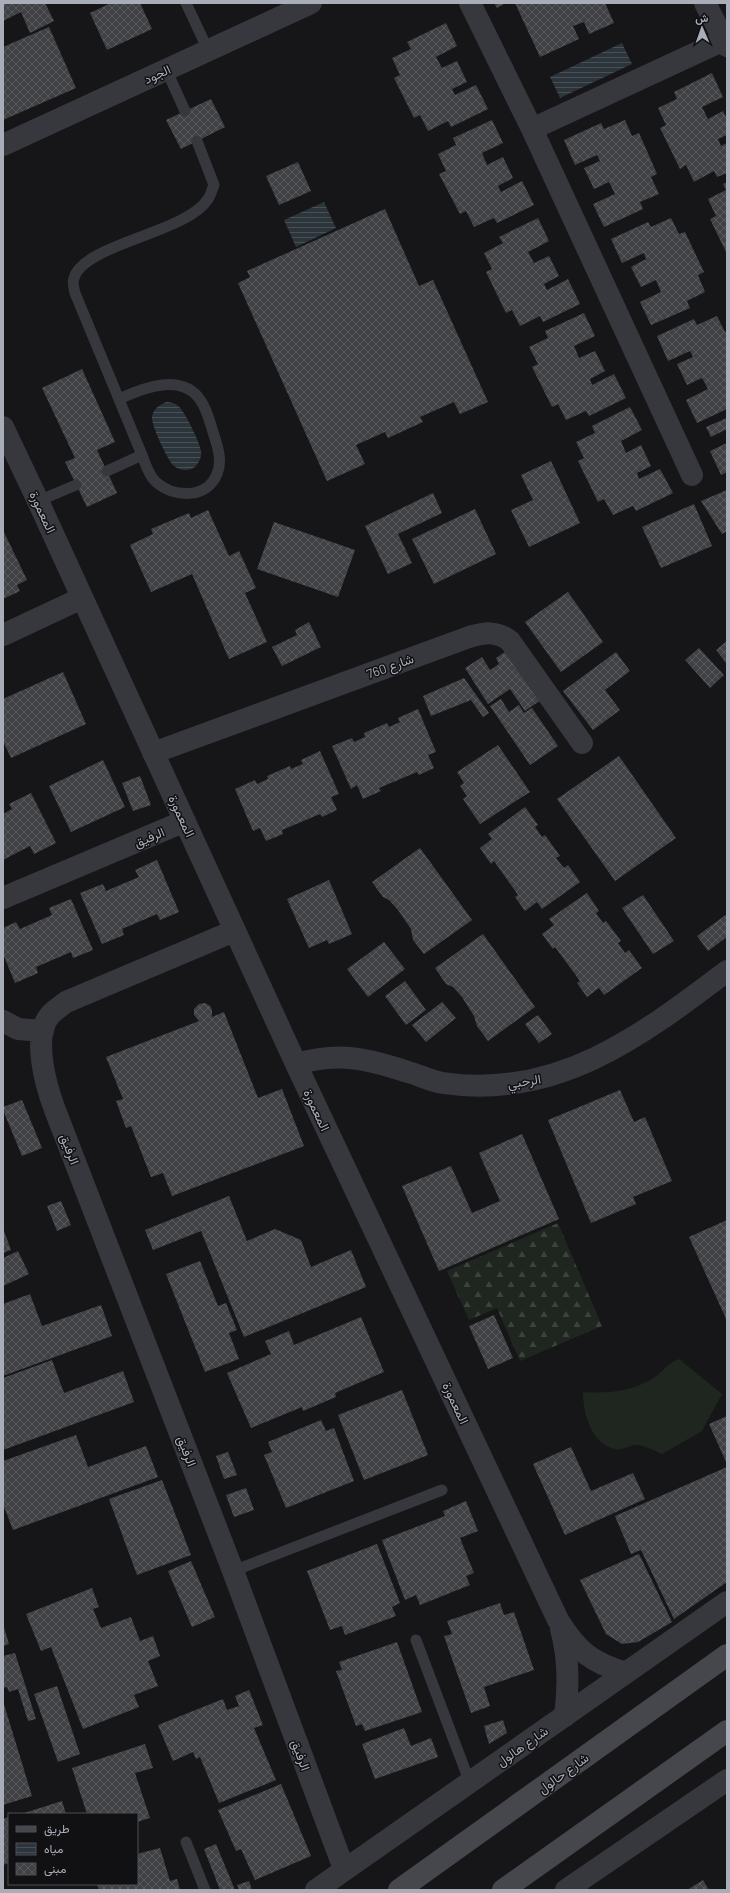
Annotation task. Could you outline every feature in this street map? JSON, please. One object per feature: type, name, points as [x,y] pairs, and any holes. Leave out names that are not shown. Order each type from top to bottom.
[{"type":"main road","name":"شارع حالول","points":[[399,1890],[727,1655]]},
{"type":"main road","points":[[503,1890],[727,1731]]},
{"type":"street","name":"الجود","points":[[3,145],[311,3]]},
{"type":"street","points":[[470,3],[532,130],[692,475]]},
{"type":"street","points":[[532,130],[726,43],[705,3]]},
{"type":"street","name":"المعمورة","points":[[3,427],[185,821],[234,931],[558,1620],[570,1639],[586,1655],[605,1666],[626,1673]]},
{"type":"street","points":[[3,636],[82,598]]},
{"type":"street","name":"شارع 760","points":[[153,753],[469,637],[493,632],[503,635],[510,641],[582,743]]},
{"type":"street","name":"الرفيق","points":[[3,898],[185,821]]},
{"type":"street","name":"الرفيق","points":[[234,931],[66,1002],[50,1015],[43,1031],[41,1056],[47,1087],[55,1110],[233,1571],[344,1870]]},
{"type":"street","name":"الرحبي","points":[[296,1064],[317,1059],[339,1057],[360,1058],[442,1083],[479,1086],[517,1083],[546,1078],[601,1056],[676,1008],[727,971]]},
{"type":"street","points":[[3,1021],[18,1029],[43,1031]]},
{"type":"street","name":"شارع هالول","points":[[316,1890],[727,1602]]},
{"type":"street","name":"المعمورة","points":[[558,1620],[565,1643],[568,1667],[568,1691],[565,1716]]},
{"type":"street","points":[[566,1890],[727,1780]]},
{"type":"lane","points":[[186,3],[208,50]]},
{"type":"lane","points":[[166,69],[185,111]]},
{"type":"lane","points":[[119,399],[145,387],[174,384],[186,387],[201,400],[206,410],[218,448],[220,465],[212,483],[195,493],[180,494],[165,488],[155,481],[142,455],[75,293],[73,278],[80,268],[96,257],[116,246],[172,224],[196,212],[208,199],[214,185],[197,141]]},
{"type":"lane","points":[[107,471],[142,455]]},
{"type":"lane","points":[[38,501],[76,485]]},
{"type":"lane","points":[[233,1571],[442,1490]]},
{"type":"lane","points":[[416,1640],[470,1783]]},
{"type":"lane","points":[[186,1842],[205,1890]]},
{"type":"green space","points":[[558,1223],[602,1326],[520,1361],[497,1308],[469,1320],[447,1271]]},
{"type":"green space","points":[[679,1359],[722,1394],[702,1431],[662,1454],[639,1445],[615,1449],[600,1441],[594,1434],[587,1418],[583,1400],[583,1392],[611,1392],[638,1386],[655,1377]]},
{"type":"water","points":[[622,43],[632,64],[560,98],[550,77]]},
{"type":"water","points":[[324,202],[336,228],[296,247],[284,220]]},
{"type":"water","points":[[166,402],[175,404],[180,408],[198,441],[201,455],[198,464],[193,468],[182,470],[176,468],[171,463],[160,443],[152,417],[157,408]]},
{"type":"building","points":[[3,3],[45,3],[54,21],[30,33],[21,12],[3,21]]},
{"type":"building","points":[[111,3],[140,3],[152,29],[107,50],[90,13]]},
{"type":"building","points":[[494,3],[506,3],[497,8]]},
{"type":"building","points":[[515,3],[605,3],[614,23],[589,34],[584,22],[573,26],[579,39],[540,57]]},
{"type":"building","points":[[446,23],[457,46],[436,57],[442,68],[457,61],[467,82],[452,89],[455,95],[476,85],[488,109],[451,127],[448,121],[428,131],[420,115],[414,118],[394,78],[400,75],[392,58],[411,49],[407,42]]},
{"type":"building","points":[[49,27],[76,88],[3,120],[3,47]]},
{"type":"building","points":[[712,73],[723,97],[702,107],[708,119],[723,111],[727,119],[727,135],[718,139],[721,146],[727,143],[727,173],[717,177],[714,171],[694,182],[686,165],[680,169],[660,128],[666,125],[658,108],[677,99],[674,92]]},
{"type":"building","points":[[211,99],[225,127],[181,149],[166,120]]},
{"type":"building","points":[[492,120],[503,143],[482,153],[487,165],[503,157],[513,178],[498,186],[501,192],[522,181],[534,205],[497,223],[494,218],[474,227],[466,211],[460,214],[439,174],[446,171],[438,154],[456,145],[453,138]]},
{"type":"building","points":[[625,120],[632,136],[639,133],[657,174],[651,177],[659,194],[640,202],[643,209],[604,227],[593,204],[615,194],[609,182],[594,189],[584,168],[600,161],[597,155],[575,165],[564,140],[601,123],[604,129]]},
{"type":"building","points":[[298,162],[311,191],[279,205],[266,176]]},
{"type":"building","points":[[727,182],[727,254],[710,219],[716,216],[708,199],[726,190],[723,184]]},
{"type":"building","points":[[385,209],[419,286],[433,280],[488,402],[460,414],[454,402],[420,417],[423,422],[388,438],[385,432],[356,445],[365,464],[327,481],[238,283],[250,277],[247,271]]},
{"type":"building","points":[[538,218],[549,241],[528,252],[534,263],[549,256],[559,276],[544,284],[547,290],[568,279],[580,304],[543,322],[540,316],[520,326],[512,310],[506,313],[486,272],[492,269],[484,253],[503,243],[499,237]]},
{"type":"building","points":[[671,218],[679,234],[685,232],[704,272],[698,275],[705,292],[687,301],[690,308],[651,325],[640,302],[661,292],[656,280],[641,287],[631,267],[646,259],[644,253],[622,263],[611,239],[648,222],[651,227]]},
{"type":"building","points":[[584,313],[595,336],[574,346],[579,358],[595,351],[605,371],[590,379],[592,385],[614,374],[626,398],[589,416],[586,411],[566,420],[558,404],[552,407],[532,367],[538,364],[529,347],[548,338],[545,331]]},
{"type":"building","points":[[717,316],[725,332],[727,331],[727,409],[697,423],[686,400],[708,389],[702,378],[687,385],[677,364],[693,357],[690,351],[668,361],[657,336],[694,319],[697,325]]},
{"type":"building","points":[[82,369],[115,442],[97,450],[117,493],[87,507],[65,462],[75,458],[42,388]]},
{"type":"building","points":[[630,407],[642,430],[621,441],[626,453],[641,445],[651,466],[637,473],[639,479],[660,469],[673,493],[636,511],[633,506],[613,515],[604,499],[598,502],[578,461],[584,458],[576,442],[595,433],[592,426]]},
{"type":"building","points":[[727,418],[727,429],[711,437],[706,427]]},
{"type":"building","points":[[727,443],[727,472],[721,475],[710,451]]},
{"type":"building","points":[[551,461],[580,523],[529,547],[511,510],[533,500],[521,475]]},
{"type":"building","points":[[727,490],[727,531],[722,534],[701,501]]},
{"type":"building","points":[[433,493],[442,513],[398,534],[412,563],[388,574],[365,526]]},
{"type":"building","points":[[694,504],[712,546],[661,568],[642,527]]},
{"type":"building","points":[[475,509],[496,554],[434,584],[412,539]]},
{"type":"building","points":[[208,510],[229,556],[239,551],[256,588],[245,593],[267,642],[229,659],[192,574],[151,592],[130,545],[153,534],[151,529],[189,513],[191,518]]},
{"type":"building","points":[[274,522],[355,550],[338,597],[257,569]]},
{"type":"building","points":[[3,530],[27,580],[17,585],[20,591],[3,599]]},
{"type":"building","points":[[568,592],[603,642],[561,672],[525,622]]},
{"type":"building","points":[[309,622],[321,647],[282,666],[272,647],[297,635],[295,630]]},
{"type":"building","points":[[727,641],[727,664],[716,650]]},
{"type":"building","points":[[699,648],[724,675],[710,688],[685,660]]},
{"type":"building","points":[[508,650],[541,700],[525,711],[510,689],[488,704],[465,668],[482,657],[490,670],[499,664],[496,658]]},
{"type":"building","points":[[616,652],[630,671],[605,690],[620,710],[593,730],[563,691]]},
{"type":"building","points":[[63,672],[86,724],[11,758],[3,741],[3,699]]},
{"type":"building","points":[[464,678],[489,713],[483,717],[471,700],[431,716],[423,696]]},
{"type":"building","points":[[501,699],[509,712],[519,705],[524,713],[532,708],[558,746],[530,765],[490,706]]},
{"type":"building","points":[[418,709],[436,752],[428,755],[434,768],[419,775],[417,772],[379,788],[381,791],[363,799],[357,785],[351,789],[332,746],[352,738],[354,742],[365,737],[364,733],[387,723],[389,727],[400,722],[398,718]]},
{"type":"building","points":[[498,745],[530,792],[480,824],[463,799],[467,796],[460,786],[464,783],[457,772]]},
{"type":"building","points":[[320,751],[339,794],[331,797],[337,810],[322,817],[320,814],[282,830],[283,834],[266,841],[260,828],[253,831],[235,789],[255,780],[257,784],[268,779],[267,776],[290,766],[291,769],[303,764],[301,760]]},
{"type":"building","points":[[619,756],[676,838],[615,881],[557,799]]},
{"type":"building","points":[[103,760],[125,807],[71,832],[49,786]]},
{"type":"building","points":[[140,776],[151,805],[133,811],[122,783]]},
{"type":"building","points":[[31,793],[56,843],[34,854],[30,846],[3,860],[3,814],[12,809],[9,804]]},
{"type":"building","points":[[525,807],[538,825],[535,827],[542,837],[545,835],[560,856],[556,858],[564,868],[568,865],[580,882],[542,909],[537,902],[525,911],[515,897],[518,895],[494,861],[491,864],[480,848],[492,839],[488,834]]},
{"type":"building","points":[[420,848],[472,920],[424,954],[413,940],[411,929],[398,910],[389,900],[383,897],[372,882]]},
{"type":"building","points":[[157,860],[179,912],[160,920],[157,914],[122,929],[124,935],[102,944],[80,893],[103,884],[106,891],[139,877],[135,870]]},
{"type":"building","points":[[329,880],[352,934],[329,944],[327,940],[309,948],[287,899]]},
{"type":"building","points":[[587,893],[599,911],[596,913],[603,923],[606,921],[621,941],[618,943],[625,953],[629,950],[642,968],[604,995],[599,988],[587,997],[577,983],[580,981],[555,947],[553,949],[542,934],[554,925],[549,919]]},
{"type":"building","points":[[643,895],[674,941],[653,954],[622,908]]},
{"type":"building","points":[[71,899],[93,950],[73,958],[71,952],[36,967],[38,973],[15,983],[3,954],[3,928],[16,922],[20,929],[52,915],[49,908]]},
{"type":"building","points":[[727,914],[727,937],[708,951],[697,936]]},
{"type":"building","points":[[483,934],[535,1007],[488,1041],[477,1026],[474,1016],[462,997],[453,987],[446,984],[435,968]]},
{"type":"building","points":[[384,942],[405,969],[368,997],[347,969]]},
{"type":"building","points":[[405,981],[426,1010],[406,1025],[385,996]]},
{"type":"building","points":[[442,1002],[456,1018],[426,1042],[412,1025]]},
{"type":"building","points":[[205,1003],[210,1006],[212,1010],[212,1017],[224,1012],[258,1098],[282,1089],[304,1146],[172,1196],[163,1173],[151,1177],[131,1126],[126,1128],[116,1101],[123,1099],[106,1057],[199,1021],[194,1015],[194,1009],[199,1004]]},
{"type":"building","points":[[538,1015],[552,1034],[539,1043],[525,1024]]},
{"type":"building","points":[[620,1090],[634,1122],[645,1117],[672,1181],[633,1197],[636,1204],[591,1223],[548,1120]]},
{"type":"building","points":[[22,1100],[42,1148],[22,1156],[3,1107]]},
{"type":"building","points":[[522,1134],[559,1219],[439,1271],[402,1186],[451,1166],[472,1213],[500,1201],[479,1153]]},
{"type":"building","points":[[229,1196],[247,1241],[275,1229],[301,1240],[311,1267],[351,1250],[366,1287],[244,1337],[201,1231],[153,1250],[145,1230]]},
{"type":"building","points":[[61,1201],[71,1225],[57,1231],[47,1206]]},
{"type":"building","points":[[727,1220],[727,1321],[689,1237]]},
{"type":"building","points":[[3,1228],[11,1250],[3,1253]]},
{"type":"building","points":[[18,1251],[29,1274],[3,1286],[3,1258]]},
{"type":"building","points":[[200,1261],[218,1306],[226,1303],[237,1330],[229,1333],[239,1359],[205,1372],[166,1274]]},
{"type":"building","points":[[30,1294],[42,1326],[101,1305],[112,1336],[3,1376],[3,1304]]},
{"type":"building","points":[[494,1315],[513,1358],[488,1369],[469,1326]]},
{"type":"building","points":[[361,1317],[384,1372],[335,1393],[336,1397],[303,1411],[302,1407],[251,1428],[227,1373],[271,1354],[265,1341],[289,1331],[294,1345]]},
{"type":"building","points":[[52,1360],[64,1393],[123,1371],[134,1402],[3,1450],[3,1378]]},
{"type":"building","points":[[402,1390],[428,1455],[364,1480],[338,1415]]},
{"type":"building","points":[[727,1416],[727,1461],[726,1462],[709,1424]]},
{"type":"building","points":[[321,1420],[326,1431],[334,1428],[354,1481],[286,1508],[264,1455],[272,1452],[268,1442]]},
{"type":"building","points":[[76,1435],[88,1467],[146,1446],[158,1477],[13,1530],[3,1504],[3,1461]]},
{"type":"building","points":[[571,1447],[591,1491],[633,1473],[645,1499],[565,1535],[533,1464]]},
{"type":"building","points":[[228,1452],[237,1475],[224,1479],[216,1456]]},
{"type":"building","points":[[727,1467],[727,1582],[674,1619],[641,1550],[631,1554],[615,1516]]},
{"type":"building","points":[[162,1480],[191,1555],[137,1575],[109,1499]]},
{"type":"building","points":[[246,1488],[254,1510],[234,1517],[226,1495]]},
{"type":"building","points":[[466,1501],[478,1531],[460,1538],[474,1573],[466,1576],[470,1585],[420,1605],[416,1595],[405,1600],[382,1540],[445,1516],[443,1511]]},
{"type":"building","points":[[377,1544],[400,1603],[392,1607],[396,1616],[345,1635],[342,1626],[330,1630],[307,1571]]},
{"type":"building","points":[[639,1554],[672,1622],[638,1642],[622,1644],[606,1634],[580,1580]]},
{"type":"building","points":[[191,1561],[215,1617],[192,1627],[168,1571]]},
{"type":"building","points":[[92,1588],[99,1607],[93,1609],[101,1628],[131,1617],[140,1641],[153,1636],[160,1656],[148,1661],[158,1686],[134,1695],[139,1707],[83,1729],[51,1647],[41,1651],[26,1614]]},
{"type":"building","points":[[500,1603],[504,1615],[514,1612],[534,1670],[484,1687],[490,1706],[471,1713],[444,1636],[452,1634],[447,1621]]},
{"type":"building","points":[[3,1624],[9,1644],[3,1646]]},
{"type":"building","points":[[397,1642],[422,1712],[365,1731],[362,1724],[356,1726],[336,1671],[342,1670],[339,1662]]},
{"type":"building","points":[[15,1653],[36,1719],[28,1721],[18,1689],[9,1692],[7,1687],[3,1688],[3,1656]]},
{"type":"building","points":[[57,1686],[80,1754],[58,1762],[34,1694]]},
{"type":"building","points":[[249,1690],[263,1725],[254,1728],[276,1780],[219,1803],[200,1757],[196,1759],[193,1752],[173,1761],[158,1725],[223,1699],[227,1710],[239,1706],[235,1696]]},
{"type":"building","points":[[3,1701],[32,1796],[3,1805]]},
{"type":"building","points":[[503,1720],[507,1733],[489,1744],[484,1726]]},
{"type":"building","points":[[404,1728],[411,1746],[431,1738],[438,1757],[375,1779],[362,1744]]},
{"type":"building","points":[[145,1744],[153,1768],[135,1773],[150,1818],[138,1822],[138,1813],[87,1813],[72,1768]]},
{"type":"building","points":[[281,1784],[311,1856],[255,1880],[241,1849],[236,1851],[218,1810]]},
{"type":"building","points":[[62,1801],[66,1813],[24,1813]]},
{"type":"building","points":[[8,1817],[8,1863],[3,1865],[3,1819]]},
{"type":"building","points":[[216,1844],[235,1890],[220,1890],[204,1849]]},
{"type":"building","points":[[160,1848],[170,1881],[177,1879],[180,1890],[99,1890],[97,1885],[138,1885],[138,1854]]},
{"type":"building","points":[[703,1880],[709,1890],[687,1890]]},
{"type":"building","points":[[249,1881],[252,1890],[239,1890],[237,1885]]}]
